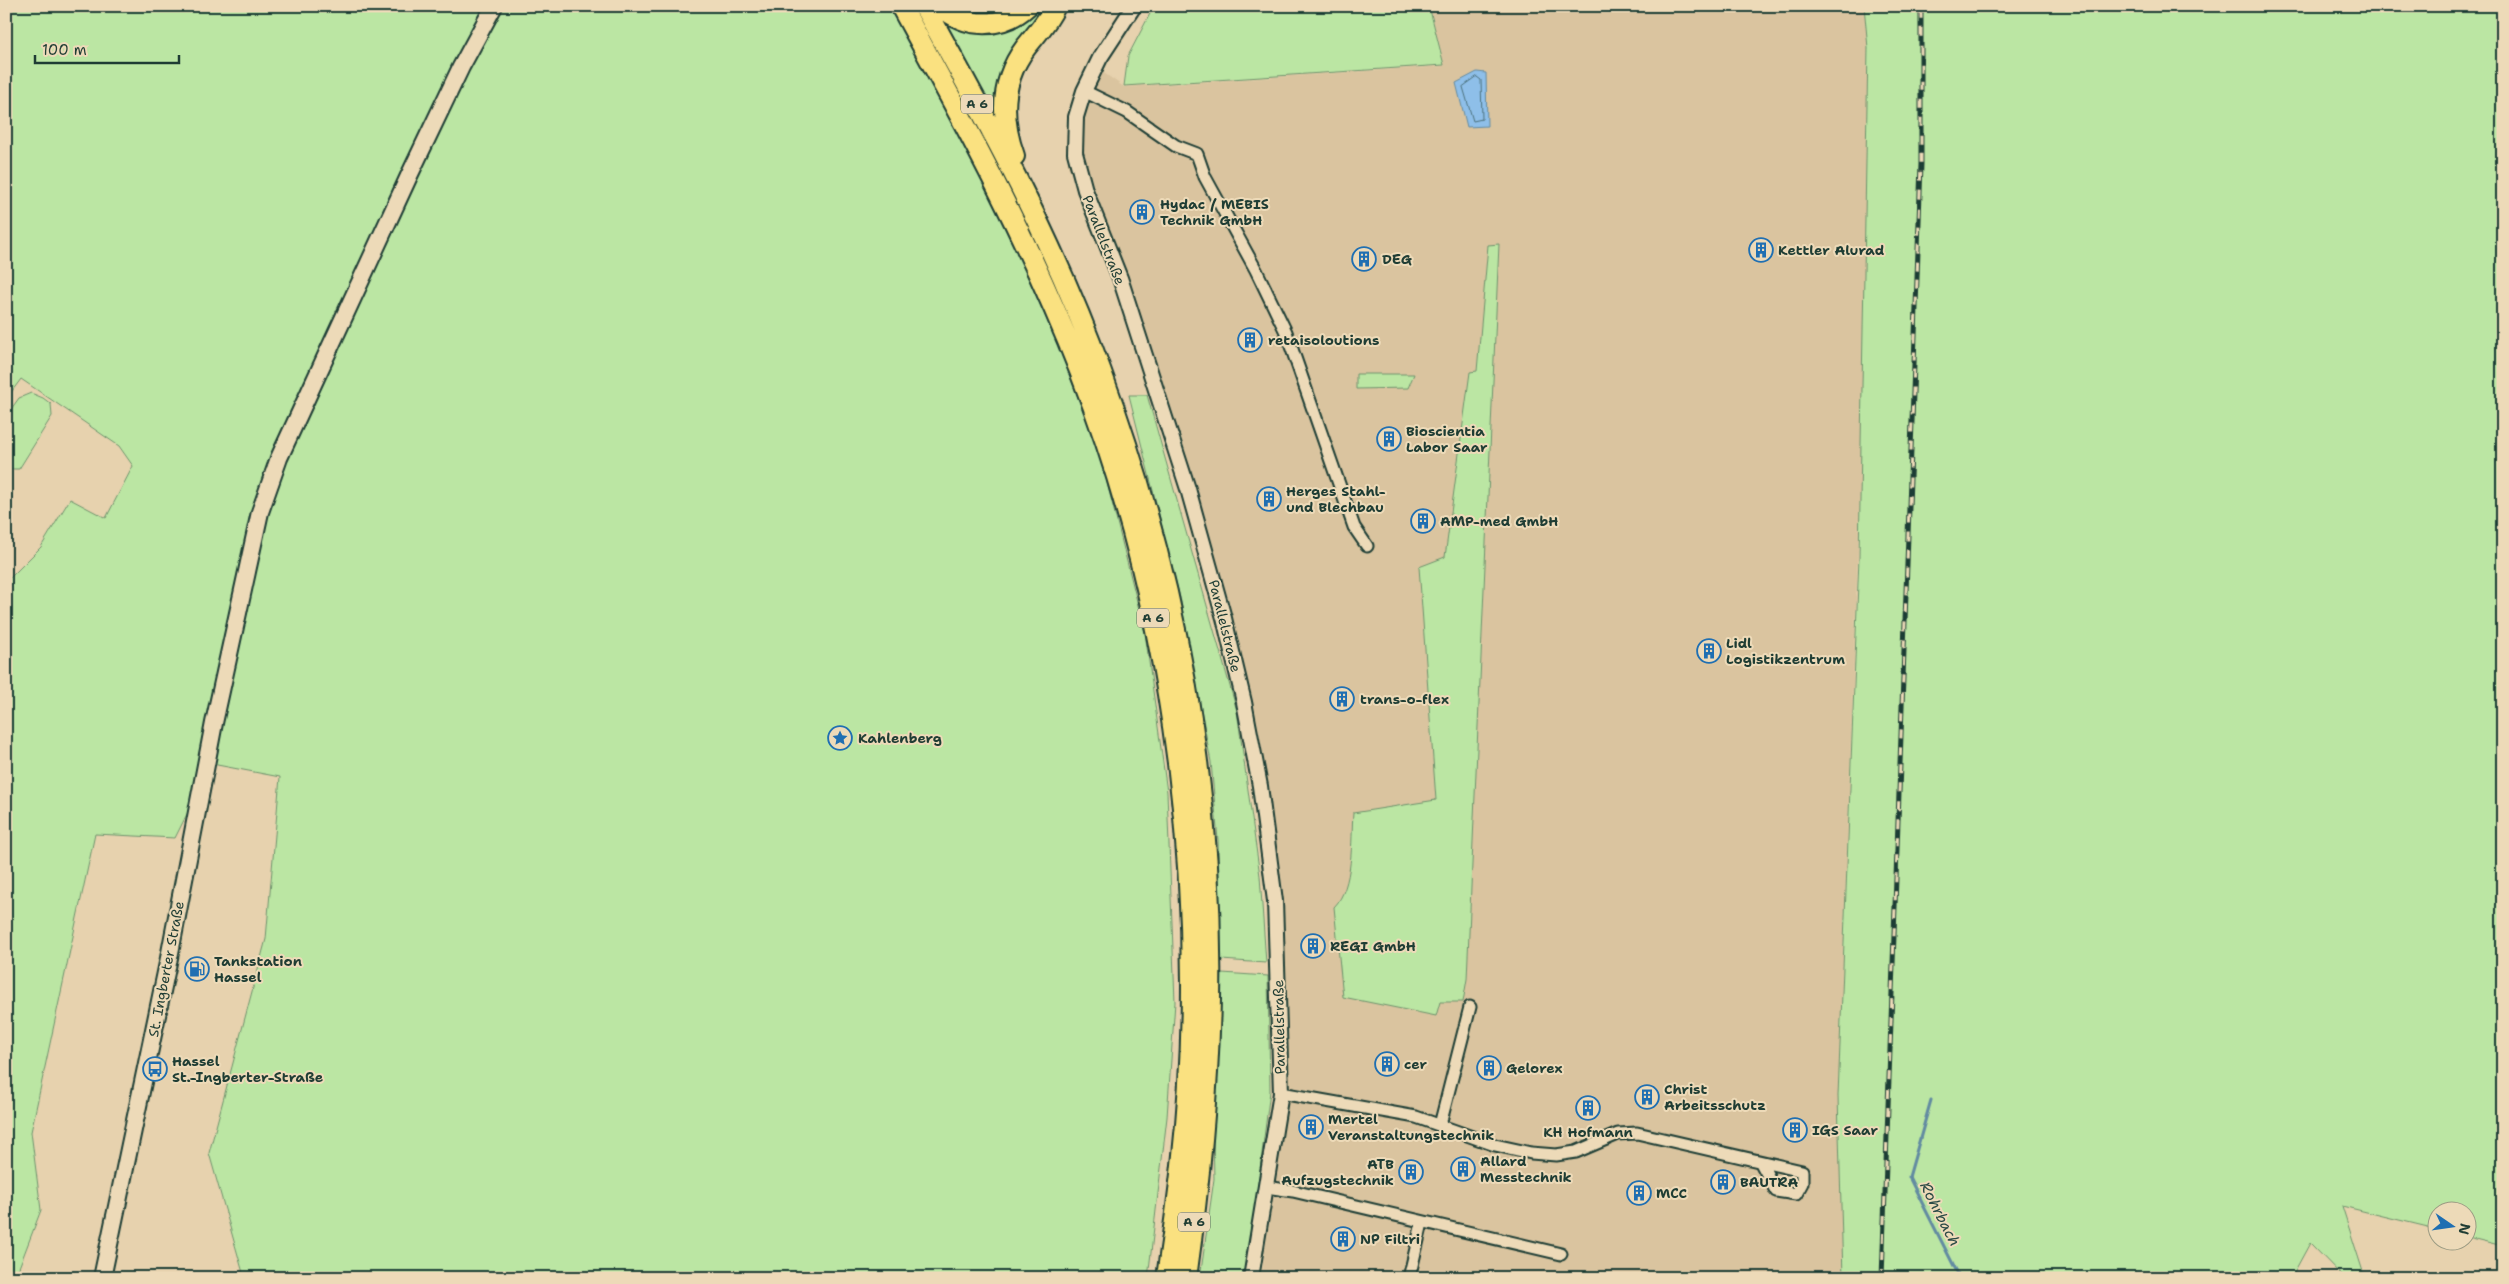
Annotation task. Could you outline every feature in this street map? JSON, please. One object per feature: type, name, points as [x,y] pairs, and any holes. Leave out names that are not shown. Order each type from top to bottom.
[{"type":"highway","name":"A 6","points":[[901,6],[1010,211],[1070,346],[1122,496],[1153,616],[1177,759],[1190,900],[1189,1066],[1182,1163],[1167,1278]]},
{"type":"highway","name":"A 6","points":[[924,6],[1029,201],[1074,303],[1126,443],[1164,578],[1187,693],[1204,819],[1210,996],[1201,1166],[1186,1278]]},
{"type":"highway","points":[[941,6],[961,19],[976,24],[990,24],[1005,21],[1027,6]]},
{"type":"highway","points":[[1029,201],[1007,131],[1005,94],[1014,66],[1049,19],[1055,6]]},
{"type":"main road","name":"St. Ingberter Straße","points":[[102,1278],[165,977],[222,688],[260,512],[279,458],[450,89],[494,6]]},
{"type":"street","name":"Parallelstraße","points":[[1134,6],[1100,58],[1084,91],[1076,117],[1075,153],[1078,169],[1120,278],[1185,480],[1224,618],[1244,702],[1260,786],[1275,901],[1281,1093],[1251,1278]]},
{"type":"street","points":[[1084,91],[1127,112],[1176,146],[1197,154],[1204,178],[1256,270],[1286,332],[1354,527],[1367,546]]},
{"type":"street","points":[[1440,1125],[1470,1007]]},
{"type":"street","points":[[1281,1093],[1416,1118],[1495,1145],[1531,1153],[1556,1155],[1576,1152],[1618,1134],[1637,1133],[1761,1163]]},
{"type":"street","points":[[1266,1187],[1293,1191],[1422,1223],[1561,1254]]},
{"type":"street","points":[[1409,1278],[1422,1223]]},
{"type":"shaded area","points":[[1429,6],[1864,6],[1868,48],[1862,442],[1838,1096],[1843,1278],[1261,1278],[1276,1172],[1280,1093],[1277,905],[1254,714],[1112,279],[1068,166],[1067,132],[1070,105],[1088,62],[1124,87],[1444,66]]},
{"type":"green space","points":[[6,6],[890,6],[916,49],[1003,221],[1058,345],[1100,455],[1145,633],[1167,792],[1175,1002],[1167,1117],[1148,1278],[242,1278],[243,1273],[209,1153],[266,939],[280,777],[212,764],[175,838],[95,834],[31,1132],[41,1210],[15,1278],[6,1278],[6,582],[41,547],[70,499],[106,518],[133,466],[119,446],[21,379],[6,399]]},
{"type":"green space","points":[[955,6],[1016,6],[999,11],[978,13]]},
{"type":"green space","points":[[1037,6],[1049,6],[998,117],[993,120],[941,19],[1023,20]]},
{"type":"green space","points":[[1154,6],[1429,6],[1444,65],[1124,86],[1128,56]]},
{"type":"green space","points":[[1864,6],[2503,6],[2503,1246],[2476,1239],[2476,1202],[2426,1202],[2426,1227],[2342,1206],[2365,1278],[2344,1278],[2310,1243],[2291,1278],[1843,1278],[1838,1096],[1859,557],[1868,48]]},
{"type":"green space","points":[[1499,244],[1467,979],[1463,1002],[1440,1002],[1436,1016],[1343,997],[1334,907],[1345,888],[1348,876],[1353,813],[1436,800],[1419,567],[1445,557],[1470,372],[1477,371],[1488,245]]},
{"type":"green space","points":[[1356,374],[1414,374],[1408,388],[1356,389]]},
{"type":"green space","points":[[31,393],[51,404],[52,416],[19,469],[7,469],[6,416],[19,398]]},
{"type":"green space","points":[[1129,395],[1147,395],[1237,711],[1260,876],[1266,963],[1221,960],[1218,840],[1211,762],[1181,602]]},
{"type":"green space","points":[[1222,973],[1268,976],[1270,1091],[1246,1278],[1200,1278],[1214,1179],[1213,1134]]},
{"type":"water","points":[[1477,72],[1486,73],[1487,126],[1467,127],[1456,83]]},
{"type":"waterway","name":"Rohrbach","points":[[1931,1100],[1909,1177],[1960,1278]]},
{"type":"railway","points":[[1882,1278],[1921,164],[1921,6]]},
{"type":"place","name":"Hydac / MEBIS Technik GmbH","points":[[1142,212]]},
{"type":"place","name":"Kettler Alurad","points":[[1761,250]]},
{"type":"place","name":"DEG","points":[[1364,259]]},
{"type":"place","name":"retaisoloutions","points":[[1250,340]]},
{"type":"place","name":"Bioscientia Labor Saar","points":[[1389,439]]},
{"type":"place","name":"Herges Stahl- und Blechbau","points":[[1269,499]]},
{"type":"place","name":"AMP-med GmbH","points":[[1423,521]]},
{"type":"place","name":"Lidl Logistikzentrum","points":[[1709,651]]},
{"type":"place","name":"trans-o-flex","points":[[1342,699]]},
{"type":"place","name":"Kahlenberg","points":[[840,738]]},
{"type":"place","name":"REGI GmbH","points":[[1313,946]]},
{"type":"place","name":"Tankstation Hassel","points":[[197,969]]},
{"type":"place","name":"cer","points":[[1387,1064]]},
{"type":"place","name":"Gelorex","points":[[1489,1068]]},
{"type":"place","name":"Hassel St.-Ingberter-Straße","points":[[155,1069]]},
{"type":"place","name":"Christ Arbeitsschutz","points":[[1647,1097]]},
{"type":"place","name":"KH Hofmann","points":[[1588,1108]]},
{"type":"place","name":"Mertel Veranstaltungstechnik","points":[[1311,1127]]},
{"type":"place","name":"IGS Saar","points":[[1795,1130]]},
{"type":"place","name":"Allard Messtechnik","points":[[1463,1169]]},
{"type":"place","name":"ATB Aufzugstechnik","points":[[1411,1172]]},
{"type":"place","name":"BAUTRA","points":[[1723,1182]]},
{"type":"place","name":"MCC","points":[[1639,1193]]},
{"type":"place","name":"NP Filtri","points":[[1343,1239]]}]
